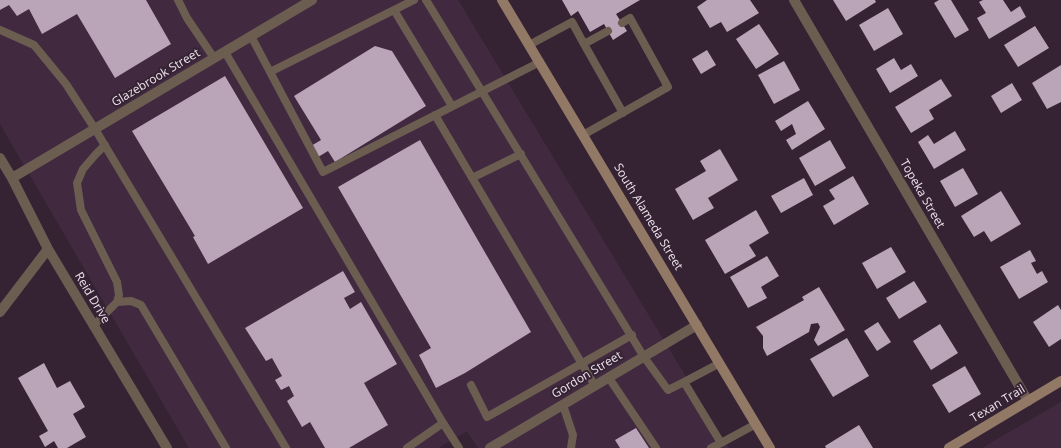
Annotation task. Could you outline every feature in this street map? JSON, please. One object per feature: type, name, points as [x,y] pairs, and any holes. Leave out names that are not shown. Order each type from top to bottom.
[{"type":"main road","name":"South Alameda Street","points":[[502,0],[770,448]]},
{"type":"main road","name":"Texan Trail","points":[[950,448],[1061,381]]},
{"type":"street","name":"Glazebrook Street","points":[[12,178],[312,0]]},
{"type":"street","name":"Topeka Street","points":[[794,0],[1028,401]]},
{"type":"street","name":"Reid Drive","points":[[0,158],[12,178],[48,249],[166,448]]},
{"type":"street","points":[[0,312],[48,249]]},
{"type":"street","name":"Gordon Street","points":[[490,448],[697,325]]},
{"type":"lane","points":[[178,0],[187,18],[214,58]]},
{"type":"lane","points":[[270,72],[414,0]]},
{"type":"lane","points":[[426,0],[483,91],[644,357],[668,390],[720,363]]},
{"type":"lane","points":[[394,10],[452,106]]},
{"type":"lane","points":[[583,136],[668,88],[630,18],[622,23]]},
{"type":"lane","points":[[529,45],[572,22],[623,113]]},
{"type":"lane","points":[[0,30],[34,45],[66,84],[105,145],[286,448]]},
{"type":"lane","points":[[584,44],[608,31]]},
{"type":"lane","points":[[251,36],[323,172],[540,62]]},
{"type":"lane","points":[[225,52],[459,448]]},
{"type":"lane","points":[[435,115],[595,386]]},
{"type":"lane","points":[[94,326],[117,302],[119,294],[117,282],[81,210],[77,183],[83,168],[105,145]]},
{"type":"lane","points":[[472,178],[521,154]]},
{"type":"lane","points":[[117,302],[131,300],[141,305],[226,448]]},
{"type":"lane","points":[[471,384],[487,417],[632,336]]},
{"type":"lane","points":[[609,378],[656,448]]},
{"type":"lane","points":[[684,382],[721,442]]},
{"type":"lane","points":[[563,405],[573,435],[572,448]]},
{"type":"lane","points":[[407,448],[443,423]]},
{"type":"lane","points":[[711,448],[756,424]]},
{"type":"shaded area","points":[[0,0],[458,0],[729,448],[478,448],[467,431],[438,448],[189,448],[0,124]]},
{"type":"shaded area","points":[[1061,402],[1061,448],[982,448]]},
{"type":"building","points":[[0,0],[146,0],[171,44],[115,78],[77,14],[42,34],[29,9],[17,16],[9,5],[0,10]]},
{"type":"building","points":[[562,0],[640,0],[616,14],[627,31],[613,40],[604,24],[590,32],[578,11],[571,16]]},
{"type":"building","points":[[707,0],[750,0],[759,13],[727,32],[721,22],[710,28],[697,7]]},
{"type":"building","points":[[833,0],[875,0],[876,2],[846,21]]},
{"type":"building","points":[[939,0],[951,0],[969,30],[955,38],[934,3]]},
{"type":"building","points":[[983,0],[1003,0],[1011,12],[1020,6],[1026,17],[989,39],[977,18],[986,13],[979,2]]},
{"type":"building","points":[[888,8],[903,34],[874,51],[859,25]]},
{"type":"building","points":[[759,24],[779,54],[756,69],[736,39]]},
{"type":"building","points":[[1035,26],[1049,48],[1018,67],[1004,45]]},
{"type":"building","points":[[375,46],[392,51],[426,106],[335,162],[328,151],[318,157],[311,146],[321,140],[294,96]]},
{"type":"building","points":[[707,50],[716,65],[701,74],[692,59]]},
{"type":"building","points":[[894,58],[901,70],[911,64],[918,76],[890,93],[876,69]]},
{"type":"building","points":[[784,61],[800,90],[774,104],[758,75]]},
{"type":"building","points":[[1061,65],[1061,102],[1047,109],[1032,83]]},
{"type":"building","points":[[225,76],[303,208],[208,264],[193,237],[195,236],[132,131]]},
{"type":"building","points":[[941,79],[952,96],[929,110],[934,119],[911,133],[895,107]]},
{"type":"building","points":[[1012,83],[1022,100],[1001,113],[991,96]]},
{"type":"building","points":[[808,101],[825,129],[792,150],[786,140],[796,134],[792,124],[781,131],[775,121]]},
{"type":"building","points":[[955,131],[966,150],[934,169],[918,142],[928,135],[934,144]]},
{"type":"building","points":[[420,140],[531,332],[465,373],[436,388],[419,355],[431,348],[338,187]]},
{"type":"building","points":[[830,140],[846,168],[815,186],[799,158]]},
{"type":"building","points":[[720,149],[738,180],[708,198],[714,208],[693,220],[675,189],[706,171],[700,161]]},
{"type":"building","points":[[963,168],[978,194],[955,207],[940,181]]},
{"type":"building","points":[[853,176],[869,204],[834,225],[823,206],[835,199],[829,190]]},
{"type":"building","points":[[804,178],[813,195],[781,213],[771,196]]},
{"type":"building","points":[[1001,191],[1021,224],[991,242],[984,231],[974,237],[961,216]]},
{"type":"building","points":[[756,210],[769,233],[749,245],[756,256],[725,274],[705,240]]},
{"type":"building","points":[[891,247],[906,272],[877,289],[862,263]]},
{"type":"building","points":[[1030,250],[1036,261],[1031,263],[1037,274],[1042,271],[1048,282],[1019,299],[1000,267]]},
{"type":"building","points":[[767,256],[779,276],[761,287],[767,298],[748,308],[730,277]]},
{"type":"building","points":[[343,271],[355,292],[344,298],[350,309],[361,302],[397,364],[364,383],[388,425],[349,448],[325,448],[310,422],[302,427],[287,401],[294,396],[289,386],[281,390],[275,380],[282,376],[272,358],[266,361],[245,328]]},
{"type":"building","points":[[914,281],[927,302],[899,319],[886,298]]},
{"type":"building","points":[[819,287],[845,330],[818,346],[814,340],[820,327],[818,323],[811,324],[809,332],[767,356],[763,348],[763,336],[756,327],[804,300],[802,297]]},
{"type":"building","points":[[1058,305],[1061,310],[1061,339],[1049,347],[1033,322]]},
{"type":"building","points":[[878,322],[891,342],[877,351],[864,331]]},
{"type":"building","points":[[940,324],[958,353],[931,370],[913,341]]},
{"type":"building","points":[[847,338],[869,376],[833,397],[810,359]]},
{"type":"building","points":[[44,363],[57,388],[70,381],[85,407],[73,414],[86,437],[67,448],[58,448],[54,441],[45,447],[39,436],[48,431],[18,378]]},
{"type":"building","points":[[965,366],[981,394],[949,413],[932,385]]},
{"type":"building","points":[[859,425],[873,448],[826,448],[825,446]]},
{"type":"building","points":[[636,428],[649,448],[620,448],[615,440]]}]
